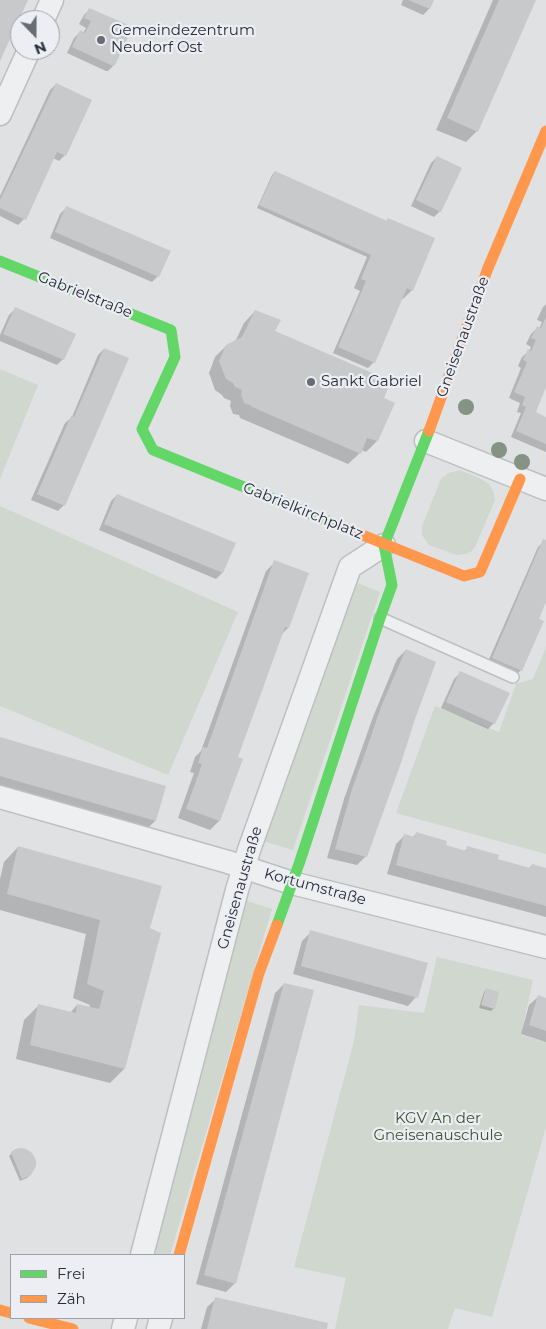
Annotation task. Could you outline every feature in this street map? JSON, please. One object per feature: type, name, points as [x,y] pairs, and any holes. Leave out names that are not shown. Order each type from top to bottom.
[{"type":"street","points":[[0,114],[24,60]]},
{"type":"street","name":"Gneisenaustraße","points":[[142,1254],[237,890],[350,567],[384,544],[426,441],[488,268],[546,131]]},
{"type":"street","name":"Gabrielstraße","points":[[0,261],[171,330]]},
{"type":"street","name":"Gabrielkirchplatz","points":[[171,330],[175,357],[142,429],[153,450],[464,576],[480,572],[520,478]]},
{"type":"street","points":[[426,441],[546,489]]},
{"type":"street","points":[[179,1254],[259,973],[292,883],[392,585],[384,544]]},
{"type":"street","name":"Kortumstraße","points":[[0,797],[244,867],[292,883],[546,947]]},
{"type":"street","points":[[34,1319],[73,1329]]},
{"type":"lane","points":[[380,618],[513,677]]},
{"type":"green space","points":[[0,369],[38,385],[0,479]]},
{"type":"green space","points":[[460,470],[489,484],[495,500],[472,551],[457,555],[429,545],[422,535],[422,526],[441,479],[449,473]]},
{"type":"green space","points":[[0,506],[238,612],[168,775],[0,706]]},
{"type":"green space","points":[[355,582],[380,592],[293,850],[263,841]]},
{"type":"green space","points":[[546,647],[546,854],[396,813],[435,706],[499,732],[516,684],[533,679]]},
{"type":"green space","points":[[244,900],[272,909],[170,1254],[151,1254]]},
{"type":"green space","name":"KGV An der Gneisenauschule","points":[[437,957],[533,980],[521,1035],[546,1042],[546,1127],[492,1317],[455,1308],[448,1329],[335,1329],[346,1278],[294,1267],[354,1041],[359,1005],[424,1013]]},
{"type":"building","points":[[0,0],[28,0],[23,10],[10,10],[10,39],[0,61]]},
{"type":"building","points":[[408,0],[434,0],[430,9]]},
{"type":"building","points":[[499,0],[536,0],[478,132],[447,118]]},
{"type":"building","name":"Gemeindezentrum Neudorf Ost","points":[[89,8],[131,26],[130,28],[132,29],[113,66],[72,47],[80,30],[85,33],[91,21],[84,18]]},
{"type":"building","points":[[56,83],[92,100],[66,156],[57,152],[26,220],[0,208],[0,200]]},
{"type":"building","points":[[437,156],[462,168],[441,212],[416,200]]},
{"type":"building","points":[[275,171],[387,221],[388,218],[435,238],[413,291],[407,288],[375,363],[338,347],[366,281],[361,279],[371,255],[259,205]]},
{"type":"building","points":[[66,206],[171,251],[159,277],[55,232]]},
{"type":"building","points":[[15,307],[76,334],[64,360],[3,334]]},
{"type":"building","name":"Sankt Gabriel","points":[[255,310],[281,320],[275,331],[391,381],[384,398],[395,403],[378,441],[367,438],[361,454],[244,403],[241,394],[242,390],[226,379],[219,361],[226,345],[242,337]]},
{"type":"building","points":[[546,317],[546,387],[536,412],[546,417],[546,444],[516,431],[526,407],[522,405],[525,397],[514,392],[527,362],[523,360],[528,349],[531,351],[536,340],[531,338],[537,326],[541,328]]},
{"type":"building","points":[[104,348],[129,358],[65,506],[37,494],[71,416],[74,417]]},
{"type":"building","points":[[117,494],[236,543],[223,573],[104,524]]},
{"type":"building","points":[[543,539],[546,540],[546,602],[539,619],[544,621],[522,671],[492,658]]},
{"type":"building","points":[[274,560],[309,573],[289,628],[285,627],[238,757],[243,759],[220,821],[186,809],[202,764],[198,763],[203,747],[207,748]]},
{"type":"building","points":[[406,649],[436,662],[402,760],[367,857],[335,849],[352,789],[381,707]]},
{"type":"building","points":[[460,671],[510,693],[495,724],[446,702]]},
{"type":"building","points":[[0,737],[166,786],[156,821],[0,776]]},
{"type":"building","points":[[416,832],[447,841],[446,845],[466,851],[467,846],[499,855],[498,859],[530,868],[532,864],[546,868],[546,906],[396,865],[404,834],[415,837]]},
{"type":"building","points":[[18,846],[162,886],[150,928],[161,933],[125,1069],[30,1045],[38,1004],[76,1013],[77,1004],[99,1009],[104,991],[87,984],[100,920],[7,894]]},
{"type":"building","points":[[310,930],[428,963],[418,998],[301,966]]},
{"type":"building","points":[[284,983],[314,990],[236,1284],[204,1275]]},
{"type":"building","points":[[486,988],[499,992],[495,1009],[481,1005]]},
{"type":"building","points":[[538,995],[546,998],[546,1031],[529,1025]]},
{"type":"building","points":[[21,1148],[31,1152],[36,1161],[36,1166],[31,1175],[22,1179],[11,1152]]},
{"type":"building","points":[[215,1297],[328,1323],[327,1329],[207,1329]]},
{"type":"traffic: fast","points":[[0,261],[171,330],[175,357],[142,429],[153,450],[340,526]]},
{"type":"traffic: fast","points":[[277,925],[392,585],[384,545],[429,431]]},
{"type":"traffic: slow","points":[[429,431],[488,268],[546,131]]},
{"type":"traffic: slow","points":[[340,526],[464,576],[480,572],[520,479]]},
{"type":"traffic: slow","points":[[179,1254],[259,973],[277,925]]},
{"type":"traffic: slow","points":[[0,1310],[10,1313]]},
{"type":"traffic: slow","points":[[33,1319],[73,1329]]},
{"type":"place","name":"Gemeindezentrum Neudorf Ost","points":[[101,40]]},
{"type":"place","name":"Sankt Gabriel","points":[[311,382]]}]
